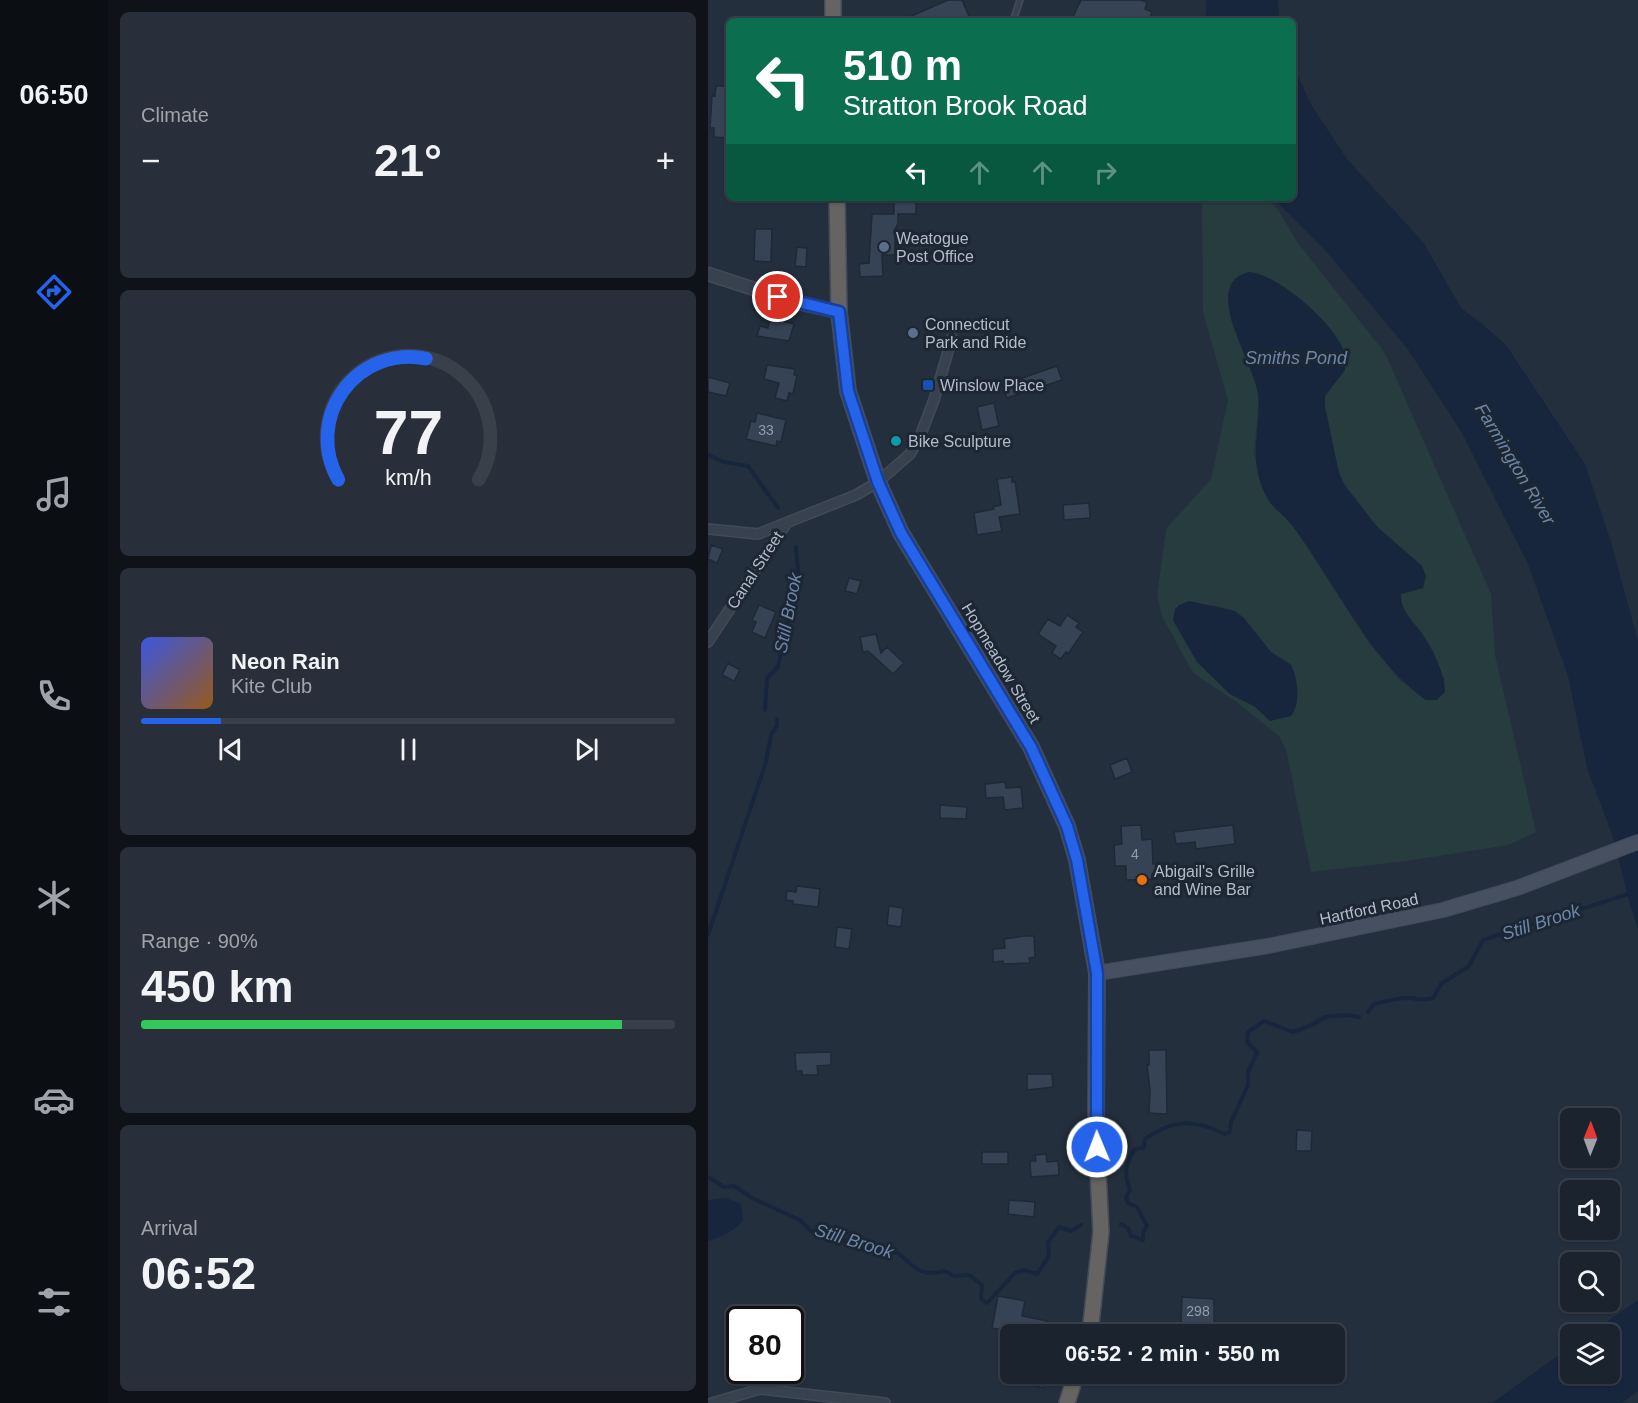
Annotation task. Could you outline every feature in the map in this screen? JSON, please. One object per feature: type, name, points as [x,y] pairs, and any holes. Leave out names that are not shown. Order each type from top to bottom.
[{"type":"highway","points":[[833,0],[833,18]]},
{"type":"highway","name":"Hopmeadow Street","points":[[837,201],[839,312],[848,391],[878,482],[901,533],[1031,747],[1067,826],[1077,860],[1097,973],[1096,1130],[1101,1232],[1091,1324]]},
{"type":"highway","points":[[1067,1403],[1073,1384]]},
{"type":"main road","name":"Hartford Road","points":[[1097,973],[1268,946],[1443,910],[1508,891],[1638,842]]},
{"type":"street","points":[[708,274],[798,303],[839,312]]},
{"type":"street","points":[[878,482],[910,454],[919,439],[934,399],[952,338]]},
{"type":"street","name":"Canal Street","points":[[708,642],[786,524],[856,495],[878,482]]},
{"type":"street","points":[[708,529],[758,534],[786,524]]},
{"type":"street","points":[[712,1403],[760,1389],[885,1403]]},
{"type":"lane","points":[[1014,18],[1020,0]]},
{"type":"green space","points":[[1202,201],[1267,201],[1277,208],[1297,242],[1385,353],[1491,594],[1495,655],[1536,832],[1508,845],[1406,861],[1311,872],[1287,753],[1280,737],[1238,703],[1193,673],[1163,618],[1157,597],[1166,529],[1211,479],[1228,400],[1203,312]],"holes":[[[1230,317],[1338,379],[1325,396],[1325,407],[1335,458],[1346,488],[1364,513],[1422,566],[1423,588],[1401,594],[1401,605],[1433,651],[1445,681],[1425,700],[1399,679],[1369,643],[1294,527],[1269,501],[1254,454],[1259,397],[1257,386]],[[1212,605],[1225,608],[1241,617],[1273,654],[1291,665],[1297,688],[1296,706],[1271,721],[1254,706],[1230,694],[1197,662],[1173,620]]]},
{"type":"water","points":[[1207,0],[1278,0],[1279,18],[1205,18]]},
{"type":"water","name":"Farmington River","points":[[1296,72],[1312,106],[1347,159],[1423,242],[1462,309],[1506,345],[1585,464],[1611,542],[1638,641],[1638,929],[1613,837],[1587,768],[1568,676],[1528,564],[1462,433],[1407,348],[1325,250],[1276,201],[1296,201]]},
{"type":"water","name":"Smiths Pond","points":[[1249,272],[1274,281],[1302,300],[1336,336],[1343,350],[1345,370],[1325,396],[1325,407],[1339,473],[1344,484],[1378,528],[1422,566],[1426,576],[1423,588],[1401,594],[1405,611],[1423,635],[1438,662],[1445,692],[1437,700],[1426,700],[1386,663],[1369,642],[1310,550],[1288,520],[1267,498],[1257,470],[1258,395],[1229,308],[1229,292],[1235,280]]},
{"type":"water","points":[[1189,601],[1235,611],[1244,618],[1271,652],[1291,665],[1297,698],[1291,716],[1270,721],[1254,706],[1230,694],[1197,662],[1173,620],[1175,609]]},
{"type":"water","points":[[726,1198],[741,1204],[743,1220],[722,1236],[708,1241],[708,1200]]},
{"type":"water","points":[[1638,1300],[1638,1391],[1622,1403],[1492,1403],[1560,1354],[1560,1384],[1620,1384],[1620,1324],[1604,1324]]},
{"type":"building","points":[[948,0],[962,0],[970,18],[907,18]]},
{"type":"building","points":[[1081,0],[1140,0],[1147,2],[1145,9],[1152,12],[1150,18],[1072,18]]},
{"type":"building","points":[[716,86],[726,86],[726,138],[714,137],[714,128],[710,128],[712,95],[715,96]]},
{"type":"building","points":[[916,201],[916,214],[898,214],[898,224],[895,229],[895,255],[882,255],[883,276],[860,277],[859,264],[869,263],[872,214],[894,214],[894,202]]},
{"type":"building","points":[[755,229],[772,229],[771,262],[754,261]]},
{"type":"building","points":[[797,247],[807,248],[806,267],[795,266]]},
{"type":"building","points":[[770,318],[794,324],[789,341],[757,336],[760,326],[768,328]]},
{"type":"building","points":[[767,365],[795,369],[794,375],[797,375],[793,394],[789,393],[787,401],[775,398],[779,383],[764,379]]},
{"type":"building","points":[[1057,366],[1062,380],[1007,398],[1002,385]]},
{"type":"building","points":[[708,377],[730,383],[726,396],[708,392]]},
{"type":"building","points":[[994,403],[999,426],[982,430],[977,407]]},
{"type":"building","points":[[757,413],[786,420],[781,442],[777,441],[776,446],[746,439],[751,421],[755,422]]},
{"type":"building","points":[[1012,477],[1012,482],[1015,481],[1020,514],[999,517],[1002,531],[977,535],[974,513],[994,509],[993,507],[1001,505],[997,479]]},
{"type":"building","points":[[1089,503],[1090,518],[1064,520],[1063,505]]},
{"type":"building","points":[[711,545],[723,549],[717,563],[708,559]]},
{"type":"building","points":[[849,578],[861,581],[857,594],[845,591]]},
{"type":"building","points":[[759,605],[776,612],[765,638],[752,632],[756,622],[752,620]]},
{"type":"building","points":[[1067,615],[1079,623],[1076,627],[1083,632],[1068,654],[1066,652],[1061,659],[1052,653],[1056,646],[1038,634],[1048,619],[1060,626]]},
{"type":"building","points":[[876,634],[881,653],[887,647],[904,663],[893,674],[868,651],[863,652],[860,637]]},
{"type":"building","points":[[728,663],[740,670],[734,681],[722,675]]},
{"type":"building","points":[[1127,758],[1132,772],[1115,779],[1110,765]]},
{"type":"building","points":[[1005,782],[1006,788],[1021,787],[1023,808],[1005,810],[1003,797],[986,798],[985,784]]},
{"type":"building","points":[[940,805],[967,807],[966,819],[940,818]]},
{"type":"building","points":[[1141,825],[1142,840],[1152,839],[1153,864],[1157,864],[1157,874],[1152,874],[1152,879],[1126,880],[1126,866],[1115,866],[1114,845],[1122,844],[1121,826]]},
{"type":"building","points":[[1233,825],[1235,844],[1196,849],[1195,842],[1176,844],[1174,832]]},
{"type":"building","points":[[797,886],[820,889],[818,907],[793,904],[793,901],[786,900],[787,891],[796,892]]},
{"type":"building","points":[[889,906],[903,908],[901,927],[887,925]]},
{"type":"building","points":[[837,927],[852,929],[849,949],[835,947]]},
{"type":"building","points":[[1034,936],[1035,957],[1029,958],[1030,963],[993,962],[993,949],[1005,948],[1004,939]]},
{"type":"building","points":[[1149,1050],[1166,1050],[1167,1114],[1149,1113],[1150,1090],[1147,1065],[1149,1065]]},
{"type":"building","points":[[831,1052],[831,1065],[817,1066],[818,1075],[802,1075],[802,1071],[796,1071],[795,1053]]},
{"type":"building","points":[[1027,1074],[1052,1074],[1053,1087],[1027,1090]]},
{"type":"building","points":[[1297,1130],[1312,1131],[1311,1151],[1296,1151]]},
{"type":"building","points":[[982,1152],[1008,1152],[1008,1164],[982,1164]]},
{"type":"building","points":[[1046,1154],[1047,1162],[1058,1161],[1059,1175],[1031,1177],[1030,1161],[1036,1161],[1035,1155]]},
{"type":"building","points":[[1009,1200],[1035,1202],[1034,1217],[1008,1214]]},
{"type":"building","points":[[998,1296],[1025,1301],[1022,1316],[1047,1321],[1047,1324],[1000,1324],[1000,1330],[992,1328]]},
{"type":"building","points":[[1182,1297],[1214,1299],[1214,1324],[1181,1323]]},
{"type":"building","points":[[1031,1384],[1045,1384],[1044,1388]]},
{"type":"waterway","name":"Still Brook","points":[[708,455],[724,462],[748,466],[778,508]]},
{"type":"waterway","name":"Still Brook","points":[[765,710],[767,678],[778,667],[798,572],[796,547]]},
{"type":"waterway","name":"Still Brook","points":[[708,935],[766,762],[771,735],[777,725],[777,719]]},
{"type":"waterway","name":"Still Brook","points":[[1368,1012],[1374,1004],[1387,1001],[1405,998],[1423,1000],[1433,998],[1441,984],[1469,966],[1483,940],[1638,891]]},
{"type":"waterway","name":"Still Brook","points":[[1121,1224],[1128,1228],[1131,1236],[1143,1240],[1143,1232],[1147,1226],[1137,1207],[1128,1203],[1126,1197],[1130,1190],[1126,1174],[1127,1165],[1134,1150],[1144,1147],[1145,1139],[1155,1132],[1183,1123],[1203,1126],[1225,1134],[1230,1132],[1231,1122],[1248,1085],[1248,1072],[1257,1052],[1247,1042],[1248,1032],[1264,1021],[1293,1032],[1325,1017],[1346,1015],[1359,1017]]},
{"type":"waterway","name":"Still Brook","points":[[708,1177],[724,1187],[734,1186],[752,1198],[800,1220],[811,1231],[828,1234],[837,1240],[898,1253],[923,1272],[945,1271],[954,1276],[969,1275],[982,1285],[981,1299],[987,1303],[1015,1273],[1024,1270],[1037,1274],[1049,1256],[1048,1242],[1059,1227],[1071,1231],[1081,1225]]},
{"type":"place","name":"Weatogue Post Office","points":[[884,247]]},
{"type":"place","name":"Connecticut Park and Ride","points":[[913,333]]},
{"type":"place","name":"Winslow Place","points":[[928,385]]},
{"type":"place","name":"Bike Sculpture","points":[[896,441]]},
{"type":"place","name":"Abigail's Grille and Wine Bar","points":[[1142,880]]},
{"type":"route","points":[[778,297],[839,312],[848,391],[886,503],[901,533],[1031,747],[1067,826],[1077,860],[1097,973],[1097,1147]]}]
